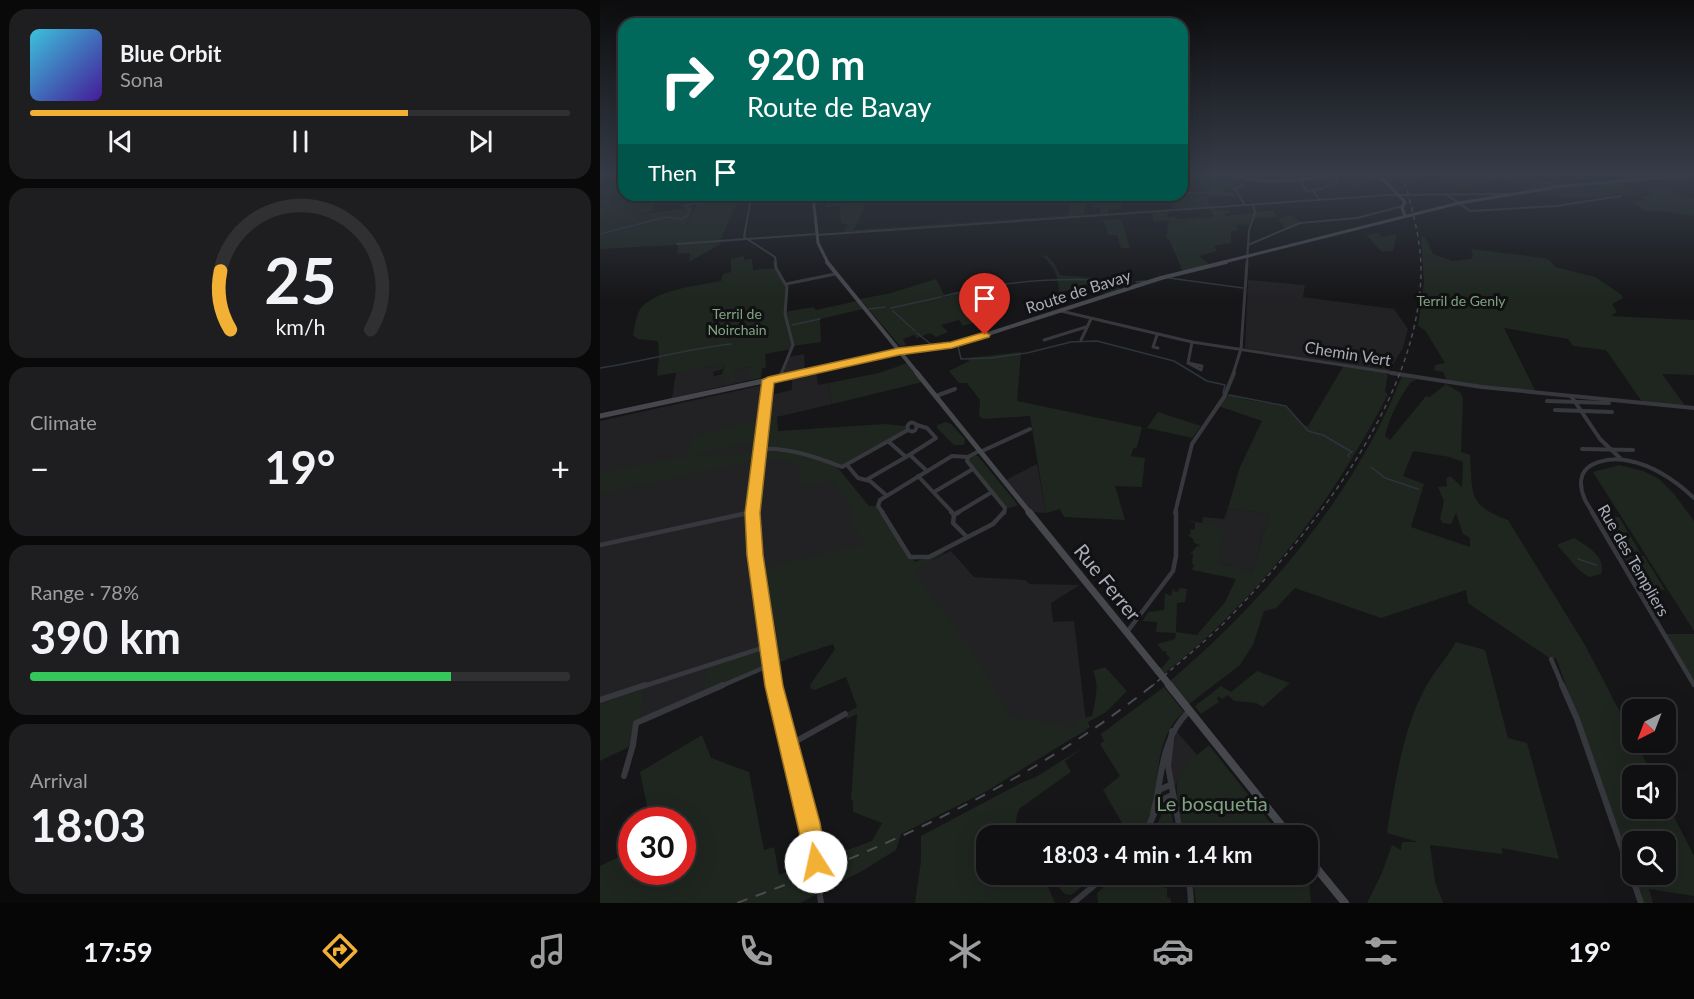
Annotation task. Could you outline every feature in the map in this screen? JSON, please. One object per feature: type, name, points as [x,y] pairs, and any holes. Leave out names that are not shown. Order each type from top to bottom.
[{"type":"main road","name":"Rue Ferrer","points":[[815,215],[823,255],[835,274],[1281,825]]},
{"type":"main road","name":"Route de Bavay","points":[[600,416],[899,352],[957,344],[1150,282],[1409,215]]},
{"type":"main road","points":[[1318,870],[1345,903]]},
{"type":"street","points":[[747,215],[744,235],[775,257],[776,268],[786,284],[788,294],[785,314],[793,345],[779,378]]},
{"type":"street","points":[[677,244],[1099,215]]},
{"type":"street","points":[[1127,633],[1173,572],[1176,558],[1175,514],[1192,444],[1224,397],[1237,365],[1241,349],[1249,229],[1254,215]]},
{"type":"street","points":[[1248,245],[1300,223],[1368,215]]},
{"type":"street","points":[[786,284],[835,274]]},
{"type":"street","name":"Chemin Vert","points":[[1060,310],[1192,342],[1516,392],[1694,408]]},
{"type":"street","points":[[1081,340],[1091,319]]},
{"type":"street","points":[[1044,340],[1086,327]]},
{"type":"street","points":[[1156,335],[1153,347],[1158,348]]},
{"type":"street","points":[[1188,363],[1192,342]]},
{"type":"street","points":[[768,380],[752,513],[756,564],[771,665],[812,838],[822,903]]},
{"type":"street","points":[[934,397],[955,389]]},
{"type":"street","points":[[1571,396],[1608,450],[1625,461],[1667,477],[1694,498]]},
{"type":"street","points":[[1547,401],[1609,403]]},
{"type":"street","points":[[1556,410],[1612,412]]},
{"type":"street","points":[[760,449],[773,448],[798,453],[839,467],[847,465],[908,430],[914,429],[917,425],[927,428],[936,438],[866,480]]},
{"type":"street","points":[[968,457],[967,461],[1005,508],[1004,514],[996,522],[929,557],[910,557],[878,506],[886,495],[953,456],[968,457],[1030,429]]},
{"type":"street","points":[[889,442],[927,471]]},
{"type":"street","points":[[1582,449],[1634,450]]},
{"type":"street","points":[[1605,461],[1609,457],[1608,450]]},
{"type":"street","name":"Rue des Templiers","points":[[1625,461],[1613,459],[1586,470],[1581,482],[1582,492],[1694,685]]},
{"type":"street","points":[[847,465],[858,478],[866,480],[886,495]]},
{"type":"street","points":[[934,492],[973,469]]},
{"type":"street","points":[[918,476],[934,492],[934,496],[954,515]]},
{"type":"street","points":[[954,515],[992,492]]},
{"type":"street","points":[[600,546],[752,513]]},
{"type":"street","points":[[954,515],[953,523],[967,537]]},
{"type":"street","points":[[600,700],[768,646]]},
{"type":"street","points":[[1551,659],[1576,719],[1641,903]]},
{"type":"street","points":[[624,776],[633,745],[636,723],[771,665]]},
{"type":"street","points":[[1152,820],[1164,752],[1180,718],[1190,711]]},
{"type":"street","points":[[789,745],[845,714]]},
{"type":"street","points":[[1172,731],[1168,762],[1170,785],[1179,825]]},
{"type":"street","points":[[1157,797],[1162,787],[1170,785]]},
{"type":"street","points":[[1150,825],[1160,801],[1172,795]]},
{"type":"street","points":[[1073,903],[1095,885]]},
{"type":"street","points":[[1190,885],[1191,903]]},
{"type":"shaded area","points":[[1248,280],[1305,285],[1303,297],[1394,309],[1408,329],[1403,348],[1388,372],[1245,348]]},
{"type":"shaded area","points":[[804,354],[805,372],[816,370],[818,385],[829,383],[832,404],[764,420],[760,453],[833,465],[914,569],[951,551],[974,577],[1025,580],[1029,584],[1080,585],[1051,603],[1053,622],[1074,621],[1087,730],[910,829],[843,648],[835,649],[833,644],[770,664],[640,721],[644,689],[600,703],[600,421],[763,385],[768,380],[766,396],[792,390],[792,375],[779,378],[788,357]]},
{"type":"shaded area","points":[[725,364],[723,369],[713,372],[714,378],[734,375],[736,370],[750,367],[750,380],[672,398],[676,372]]},
{"type":"shaded area","points":[[1037,464],[1046,513],[1032,512],[1004,481]]},
{"type":"shaded area","points":[[1228,508],[1269,514],[1252,572],[1219,563],[1202,524],[1203,517],[1224,519]]},
{"type":"shaded area","points":[[1177,732],[1197,755],[1182,772],[1175,787],[1170,765]]},
{"type":"green space","points":[[600,215],[690,215],[683,233],[691,215],[731,215],[720,241],[721,244],[689,262],[690,253],[677,254],[678,245],[690,244],[600,249]]},
{"type":"green space","points":[[840,215],[860,215],[854,230],[1082,215],[844,232],[848,224],[842,224]]},
{"type":"green space","points":[[1152,215],[1167,215],[1167,217],[1176,219],[1214,217],[1213,215],[1276,215],[1279,219],[1291,215],[1301,222],[1285,228],[1277,217],[1251,219],[1249,225],[1239,224],[1236,231],[1231,231],[1231,243],[1214,246],[1217,251],[1199,256],[1209,264],[1183,272],[1169,239],[1166,238],[1169,220],[1153,221]]},
{"type":"green space","points":[[1121,219],[1130,248],[1121,248],[1117,235],[1109,235],[1103,220]]},
{"type":"green space","points":[[1378,233],[1381,237],[1397,234],[1393,251],[1382,252],[1366,235]]},
{"type":"green space","name":"Terril de Genly","points":[[1421,236],[1426,239],[1433,254],[1452,261],[1471,259],[1473,255],[1471,249],[1544,258],[1550,260],[1555,267],[1595,277],[1622,295],[1623,298],[1612,304],[1617,312],[1611,316],[1694,320],[1694,375],[1662,374],[1686,407],[1643,403],[1606,350],[1573,346],[1568,339],[1504,328],[1537,394],[1447,381],[1443,372],[1434,370],[1435,365],[1445,363],[1425,330],[1418,326],[1424,283]]},
{"type":"green space","points":[[1046,255],[1054,263],[1060,275],[1116,280],[1121,290],[1107,295],[1095,289],[1098,283],[1093,282],[1059,293],[1055,272],[1042,256]]},
{"type":"green space","name":"Terril de Noirchain","points":[[744,256],[744,260],[752,259],[753,270],[776,268],[788,291],[785,312],[813,307],[816,310],[857,301],[863,309],[820,319],[821,342],[793,346],[792,349],[765,354],[766,367],[762,369],[761,378],[750,380],[749,367],[736,370],[734,381],[725,382],[722,377],[712,377],[722,374],[725,364],[657,376],[658,341],[638,339],[633,335],[641,308],[656,297],[667,293],[721,281],[723,274],[731,272],[731,259]]},
{"type":"green space","points":[[936,279],[945,297],[989,285],[992,296],[1003,313],[963,326],[959,320],[941,325],[948,332],[936,337],[930,333],[917,338],[914,335],[903,339],[906,345],[901,347],[860,299],[891,293]]},
{"type":"green space","points":[[1021,352],[1017,401],[1142,427],[1137,447],[1133,449],[1131,456],[1145,458],[1142,487],[1115,486],[1125,520],[1064,517],[1060,509],[1046,513],[1030,416],[983,419],[979,416],[980,400],[967,383],[959,383],[949,371],[969,361],[968,358]]},
{"type":"green space","points":[[907,363],[923,382],[832,404],[829,383],[879,373]]},
{"type":"green space","points":[[1344,365],[1388,372],[1385,392],[1388,394],[1366,434],[1343,473],[1291,546],[1232,613],[1164,674],[1161,669],[1170,658],[1167,652],[1157,644],[1175,639],[1176,633],[1156,632],[1157,622],[1143,621],[1148,612],[1164,610],[1165,593],[1171,596],[1173,587],[1174,591],[1178,592],[1179,588],[1187,589],[1185,602],[1177,603],[1176,632],[1197,635],[1225,602],[1236,579],[1192,570],[1193,554],[1188,551],[1192,552],[1197,546],[1202,546],[1194,543],[1188,535],[1191,534],[1190,529],[1195,530],[1195,523],[1187,520],[1225,528],[1219,563],[1252,572],[1269,514],[1228,508],[1240,467],[1262,421],[1218,406],[1226,394],[1286,406],[1303,425],[1308,426]]},
{"type":"green space","points":[[1402,376],[1417,380],[1411,382],[1399,400],[1385,436],[1390,440],[1426,396],[1430,397],[1446,384],[1461,393],[1463,399],[1461,452],[1470,455],[1471,480],[1475,496],[1485,509],[1508,520],[1585,645],[1622,716],[1622,753],[1641,753],[1648,765],[1622,765],[1622,819],[1675,819],[1694,856],[1694,896],[1649,889],[1653,903],[1644,903],[1638,885],[1676,885],[1676,831],[1622,831],[1622,840],[1556,658],[1551,659],[1468,603],[1466,590],[1381,618],[1295,588],[1276,608],[1264,611],[1253,645],[1240,665],[1189,704],[1170,681],[1206,649],[1273,580],[1333,503],[1359,462]],"holes":[[[1413,451],[1450,457],[1463,462],[1462,487],[1450,476],[1446,479],[1447,486],[1438,487],[1444,501],[1440,519],[1443,523],[1451,524],[1456,513],[1463,534],[1470,538],[1470,547],[1411,527],[1424,484],[1403,476]]]},
{"type":"green space","points":[[1158,412],[1201,426],[1192,438],[1147,428]]},
{"type":"green space","points":[[777,417],[778,431],[885,424],[906,426],[908,430],[847,465],[837,467],[869,506],[878,506],[915,562],[941,552],[945,553],[914,570],[972,650],[1011,717],[1075,727],[1074,721],[1092,716],[1097,688],[1093,671],[1105,667],[1127,691],[1106,712],[1088,722],[1090,727],[987,791],[901,834],[896,850],[862,871],[800,903],[600,903],[600,866],[618,857],[618,885],[696,885],[696,807],[647,807],[640,772],[702,735],[711,758],[749,772],[764,850],[774,847],[779,875],[872,841],[882,823],[853,812],[853,800],[851,800],[857,714],[847,719],[845,714],[857,707],[846,677],[815,690],[811,689],[810,685],[835,649],[833,644],[793,657],[703,694],[707,666],[768,646],[757,570],[865,544],[853,524],[852,508],[831,481],[799,486],[800,464],[765,458],[600,494],[600,474],[688,456],[691,433],[693,435]],"holes":[[[761,440],[759,453],[693,455]]]},
{"type":"green space","points":[[946,422],[951,424],[965,439],[964,445],[954,445],[937,428],[937,425]]},
{"type":"green space","points":[[974,455],[978,456],[1018,505],[1006,509],[968,461]]},
{"type":"green space","points":[[1619,465],[1643,471],[1659,479],[1674,494],[1694,521],[1694,631],[1593,472]]},
{"type":"green space","points":[[1600,516],[1619,517],[1641,554],[1623,555]]},
{"type":"green space","points":[[1574,538],[1599,557],[1601,574],[1589,577],[1580,571],[1557,545]]},
{"type":"green space","points":[[1623,556],[1644,556],[1665,590],[1643,589]]},
{"type":"green space","points":[[1664,634],[1694,634],[1694,685]]},
{"type":"green space","points":[[1456,642],[1485,650],[1508,738],[1527,743],[1559,859],[1502,848],[1502,854],[1430,845],[1435,882],[1443,903],[1367,903],[1392,845],[1401,850],[1402,842],[1418,842],[1387,833],[1396,780],[1404,743],[1416,708],[1427,685]]},
{"type":"green space","points":[[1257,671],[1290,683],[1263,707],[1256,703],[1234,701],[1228,695],[1222,699],[1218,696],[1217,700],[1220,701],[1201,714],[1195,706],[1221,686],[1231,692]]},
{"type":"green space","points":[[645,686],[640,721],[636,723],[633,745],[600,761],[600,700]]},
{"type":"green space","points":[[1164,687],[1184,712],[1167,733],[1160,759],[1154,801],[1146,825],[1123,825],[1103,790],[1120,776],[1100,744],[1104,741],[1101,734]]},
{"type":"green space","name":"Le bosquetia","points":[[1209,745],[1272,825],[1183,825],[1178,806],[1177,785],[1180,776],[1195,757]]},
{"type":"green space","points":[[1085,746],[1065,761],[1071,772],[1020,808],[1016,825],[976,825],[976,885],[1047,885],[1055,903],[915,903],[921,861],[921,836],[1036,777]]},
{"type":"green space","points":[[1165,804],[1170,807],[1174,825],[1157,825],[1161,816],[1161,807]]},
{"type":"green space","points":[[1058,885],[1084,885],[1071,895],[1063,892]]},
{"type":"green space","points":[[1106,885],[1151,885],[1167,888],[1167,897],[1171,899],[1171,903],[1098,903],[1097,893]]},
{"type":"green space","points":[[1193,885],[1309,885],[1311,903],[1196,903]]},
{"type":"waterway","points":[[600,234],[666,217],[681,219],[687,215]]},
{"type":"waterway","points":[[1169,278],[1243,288]]},
{"type":"waterway","points":[[944,296],[983,287],[1021,282],[1099,280]]},
{"type":"waterway","points":[[1136,282],[1145,281]]},
{"type":"waterway","points":[[891,308],[941,297]]},
{"type":"waterway","points":[[869,309],[885,307]]},
{"type":"waterway","points":[[893,311],[915,331]]},
{"type":"waterway","points":[[792,325],[820,319]]},
{"type":"waterway","points":[[917,333],[932,345]]},
{"type":"waterway","points":[[936,349],[958,346],[961,359],[991,358],[1027,353],[1071,342],[1097,341],[1174,361],[1207,381],[1225,385],[1223,393]]},
{"type":"waterway","points":[[600,368],[731,344]]},
{"type":"waterway","points":[[1229,395],[1286,406],[1308,431],[1323,435],[1352,452],[1348,455],[1349,457]]},
{"type":"waterway","points":[[1371,467],[1385,478],[1418,489]]},
{"type":"waterway","points":[[1578,559],[1596,565]]},
{"type":"railway","points":[[1151,687],[1223,624],[1290,550],[1354,463],[1381,416],[1402,368],[1416,320],[1421,258],[1413,215]]},
{"type":"railway","points":[[737,903],[847,860],[954,811],[1056,754],[1153,685]]},
{"type":"route","points":[[816,862],[809,823],[774,686],[755,555],[752,513],[768,380],[899,352],[952,345],[985,335]]}]
